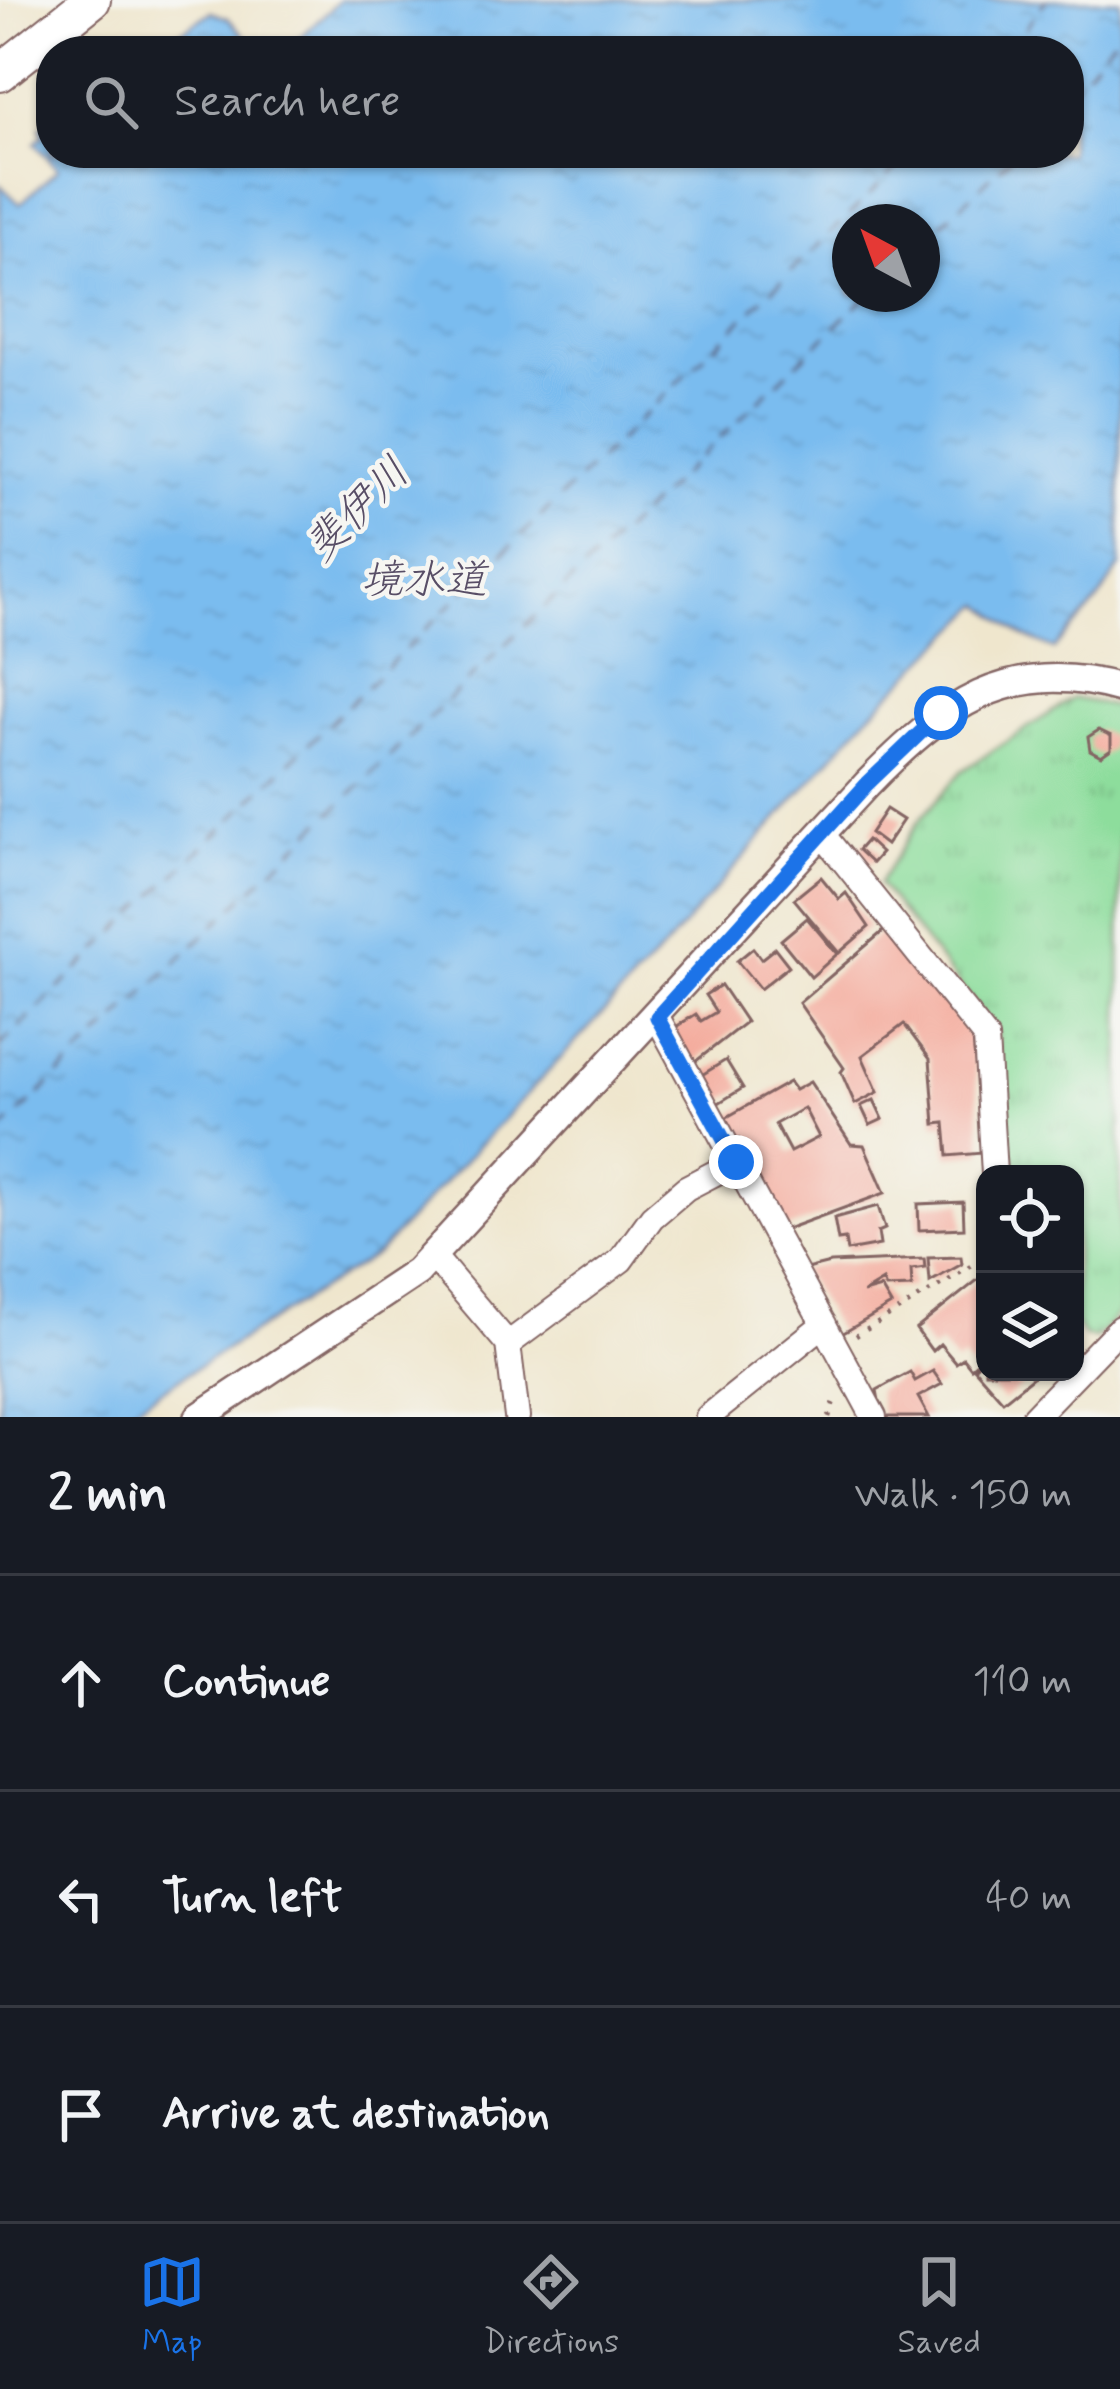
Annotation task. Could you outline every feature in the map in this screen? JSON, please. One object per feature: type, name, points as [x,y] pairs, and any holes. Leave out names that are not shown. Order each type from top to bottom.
[{"type":"main road","points":[[47,36],[92,0]]},
{"type":"main road","points":[[0,73],[36,44]]},
{"type":"street","points":[[199,1417],[363,1311],[433,1256],[905,745],[964,700],[1006,684],[1052,677],[1120,688]]},
{"type":"street","points":[[823,835],[986,1038],[993,1165]]},
{"type":"street","points":[[657,1017],[874,1417]]},
{"type":"street","points":[[508,1345],[611,1269],[652,1217],[686,1188],[736,1162]]},
{"type":"street","points":[[433,1256],[508,1345],[518,1417]]},
{"type":"street","points":[[708,1417],[824,1324]]},
{"type":"street","points":[[1084,1349],[1120,1328]]},
{"type":"street","points":[[1034,1417],[1060,1381]]},
{"type":"path","points":[[837,1348],[976,1263]]},
{"type":"green space","points":[[1073,698],[1120,708],[1120,1313],[1096,1338],[1084,1336],[1084,1165],[1004,1165],[997,1032],[879,884],[918,822],[962,771]]},
{"type":"water","name":"境水道","points":[[340,0],[1120,0],[1120,566],[1097,602],[1054,649],[1022,635],[982,604],[866,718],[666,946],[378,1253],[119,1417],[0,1417],[0,185],[20,204],[57,168],[1084,168],[1084,36],[302,36]]},
{"type":"water","points":[[211,12],[228,18],[244,36],[175,36]]},
{"type":"building","points":[[1099,730],[1111,736],[1111,749],[1101,756],[1090,750],[1088,737]]},
{"type":"building","points":[[886,809],[903,820],[886,845],[870,833]]},
{"type":"building","points":[[867,840],[881,853],[872,863],[858,850]]},
{"type":"building","points":[[821,877],[839,899],[846,893],[869,927],[839,953],[794,899]]},
{"type":"building","points":[[807,918],[837,954],[811,977],[781,940]]},
{"type":"building","points":[[888,927],[973,1039],[983,1153],[948,1156],[945,1123],[935,1124],[930,1059],[904,1024],[862,1056],[878,1092],[855,1104],[841,1072],[844,1068],[799,1003]]},
{"type":"building","points":[[753,948],[761,959],[775,948],[789,966],[760,989],[737,961]]},
{"type":"building","points":[[721,985],[746,1022],[691,1065],[671,1030],[696,1014],[701,1021],[716,1012],[705,995]]},
{"type":"building","points":[[726,1060],[743,1088],[717,1104],[700,1076]]},
{"type":"building","points":[[789,1082],[795,1090],[810,1082],[851,1144],[864,1145],[885,1193],[781,1231],[739,1139],[732,1143],[720,1121]],"holes":[[[804,1108],[819,1137],[790,1152],[775,1124]]]},
{"type":"building","points":[[874,1100],[883,1119],[870,1125],[861,1106]]},
{"type":"building","points":[[963,1202],[964,1228],[919,1230],[918,1204]]},
{"type":"building","points":[[878,1206],[885,1229],[878,1232],[880,1245],[847,1251],[845,1239],[838,1240],[834,1218]]},
{"type":"building","points":[[961,1257],[962,1264],[930,1282],[928,1258]]},
{"type":"building","points":[[924,1259],[925,1268],[911,1270],[912,1287],[886,1288],[883,1281],[863,1293],[881,1288],[891,1305],[840,1335],[802,1270],[830,1263]]},
{"type":"building","points":[[976,1281],[976,1364],[971,1368],[963,1358],[956,1363],[940,1344],[932,1351],[916,1329]]},
{"type":"building","points":[[933,1371],[942,1384],[918,1397],[929,1417],[882,1417],[877,1390],[910,1372],[915,1381]]},
{"type":"building","points":[[985,1381],[1028,1381],[1003,1401]]},
{"type":"ferry route","points":[[1020,36],[1046,0]]},
{"type":"ferry route","points":[[1084,74],[1120,31]]},
{"type":"ferry route","points":[[0,1046],[897,168]]},
{"type":"ferry route","points":[[940,226],[1000,168]]},
{"type":"ferry route","points":[[0,1132],[850,312]]},
{"type":"route","points":[[736,1162],[657,1017],[867,784],[941,713]]},
{"type":"water label","name":"斐伊川","points":[[356,508]]}]
